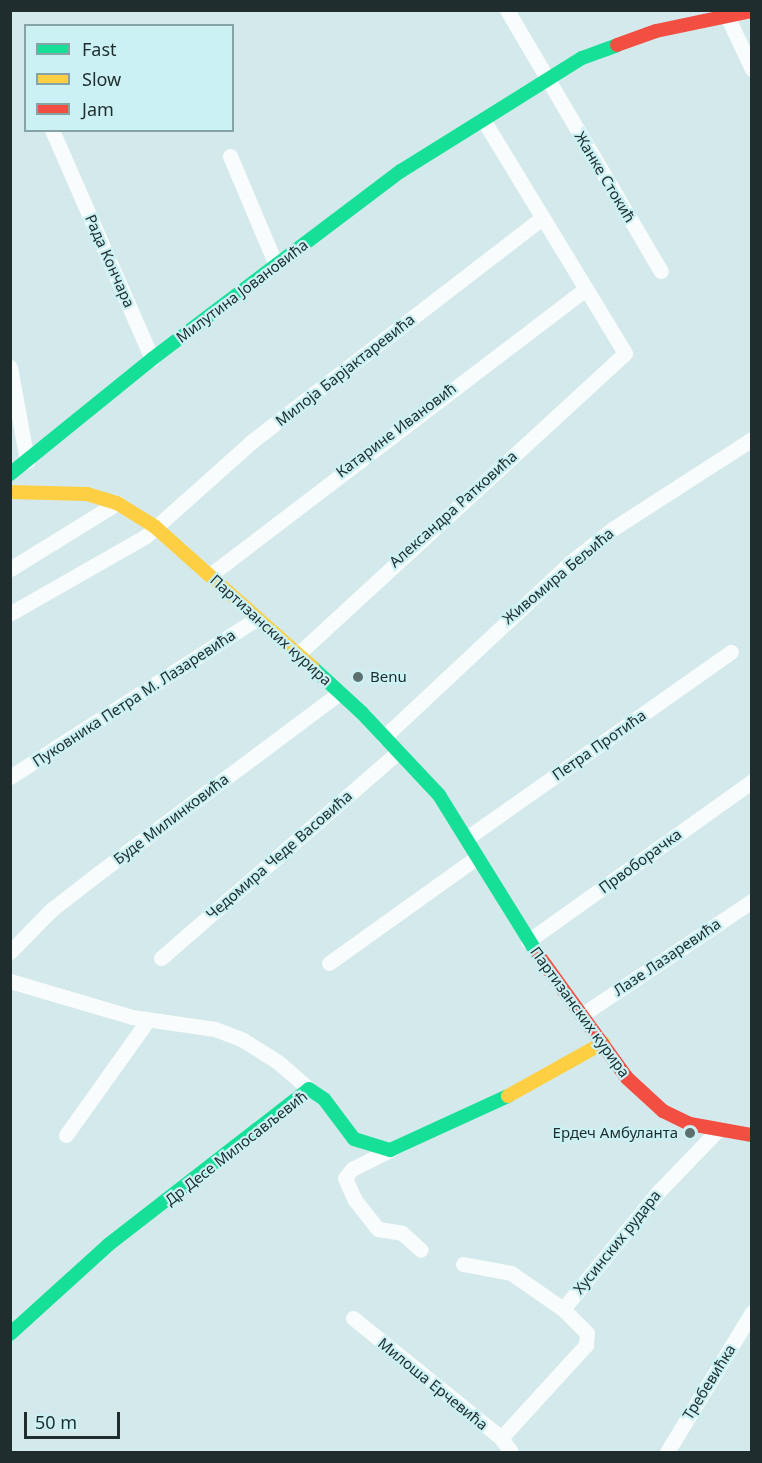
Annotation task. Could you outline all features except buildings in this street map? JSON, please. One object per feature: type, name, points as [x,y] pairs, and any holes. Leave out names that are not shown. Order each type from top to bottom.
[{"type":"street","name":"Жанке Стокић","points":[[507,10],[661,272]]},
{"type":"street","name":"Милутина Јовановића","points":[[10,474],[153,359],[401,171],[549,81],[582,58],[656,31],[752,11]]},
{"type":"street","points":[[728,16],[752,69]]},
{"type":"street","points":[[484,121],[585,289]]},
{"type":"street","name":"Рада Кончара","points":[[53,132],[153,359]]},
{"type":"street","points":[[230,156],[276,265]]},
{"type":"street","name":"Милоја Барјактаревића","points":[[11,613],[146,536],[154,526],[251,442],[541,219]]},
{"type":"street","name":"Александра Ратковића","points":[[298,654],[625,353],[585,289]]},
{"type":"street","name":"Катарине Ивановић","points":[[210,575],[585,289]]},
{"type":"street","points":[[10,367],[27,460]]},
{"type":"street","name":"Живомира Бељића","points":[[384,736],[571,562],[614,528],[751,442]]},
{"type":"street","name":"Партизанских курира","points":[[10,492],[87,494],[117,503],[154,526],[298,654],[384,736],[439,795],[528,940],[627,1078],[663,1111],[718,1130],[752,1135]]},
{"type":"street","points":[[10,569],[117,503]]},
{"type":"street","name":"Пуковника Петра М. Лазаревића","points":[[10,777],[256,619]]},
{"type":"street","name":"Петра Протића","points":[[467,838],[731,652]]},
{"type":"street","name":"Буде Милинковића","points":[[10,952],[84,885],[339,693]]},
{"type":"street","name":"Чедомира Чеде Васовића","points":[[161,958],[398,752]]},
{"type":"street","name":"Првоборачка","points":[[528,940],[752,781]]},
{"type":"street","points":[[329,963],[477,857]]},
{"type":"street","name":"Лазе Лазаревића","points":[[583,1014],[752,901]]},
{"type":"street","points":[[10,981],[148,1020],[192,1023],[243,1040],[309,1089]]},
{"type":"street","points":[[66,1135],[148,1020]]},
{"type":"street","points":[[421,1250],[402,1233],[378,1229],[347,1183],[345,1178],[352,1169],[516,1092],[603,1043]]},
{"type":"street","name":"Др Десе Милосављевић","points":[[10,1334],[108,1245],[309,1089],[324,1099],[354,1139],[390,1150]]},
{"type":"street","name":"Хусинских рудара","points":[[501,1438],[586,1345],[587,1333],[563,1309],[659,1191],[718,1130]]},
{"type":"street","points":[[463,1264],[511,1273],[563,1309]]},
{"type":"street","name":"Требевићка","points":[[667,1452],[752,1311]]},
{"type":"street","name":"Милоша Ерчевића","points":[[352,1318],[501,1438],[511,1452]]},
{"type":"traffic: fast","points":[[10,474],[152,359],[401,171],[582,58],[617,45]]},
{"type":"traffic: fast","points":[[312,667],[362,713],[439,795],[539,956]]},
{"type":"traffic: fast","points":[[10,1334],[108,1245],[309,1089],[324,1099],[354,1139],[390,1150],[508,1096]]},
{"type":"traffic: slow","points":[[10,492],[87,494],[117,503],[154,526],[312,667]]},
{"type":"traffic: slow","points":[[508,1096],[603,1043]]},
{"type":"traffic: jam","points":[[617,45],[656,31],[752,11]]},
{"type":"traffic: jam","points":[[539,956],[627,1078],[663,1111],[690,1124],[752,1135]]},
{"type":"place","name":"Benu","points":[[358,677]]},
{"type":"place","name":"Ердеч Амбуланта","points":[[690,1133]]}]
